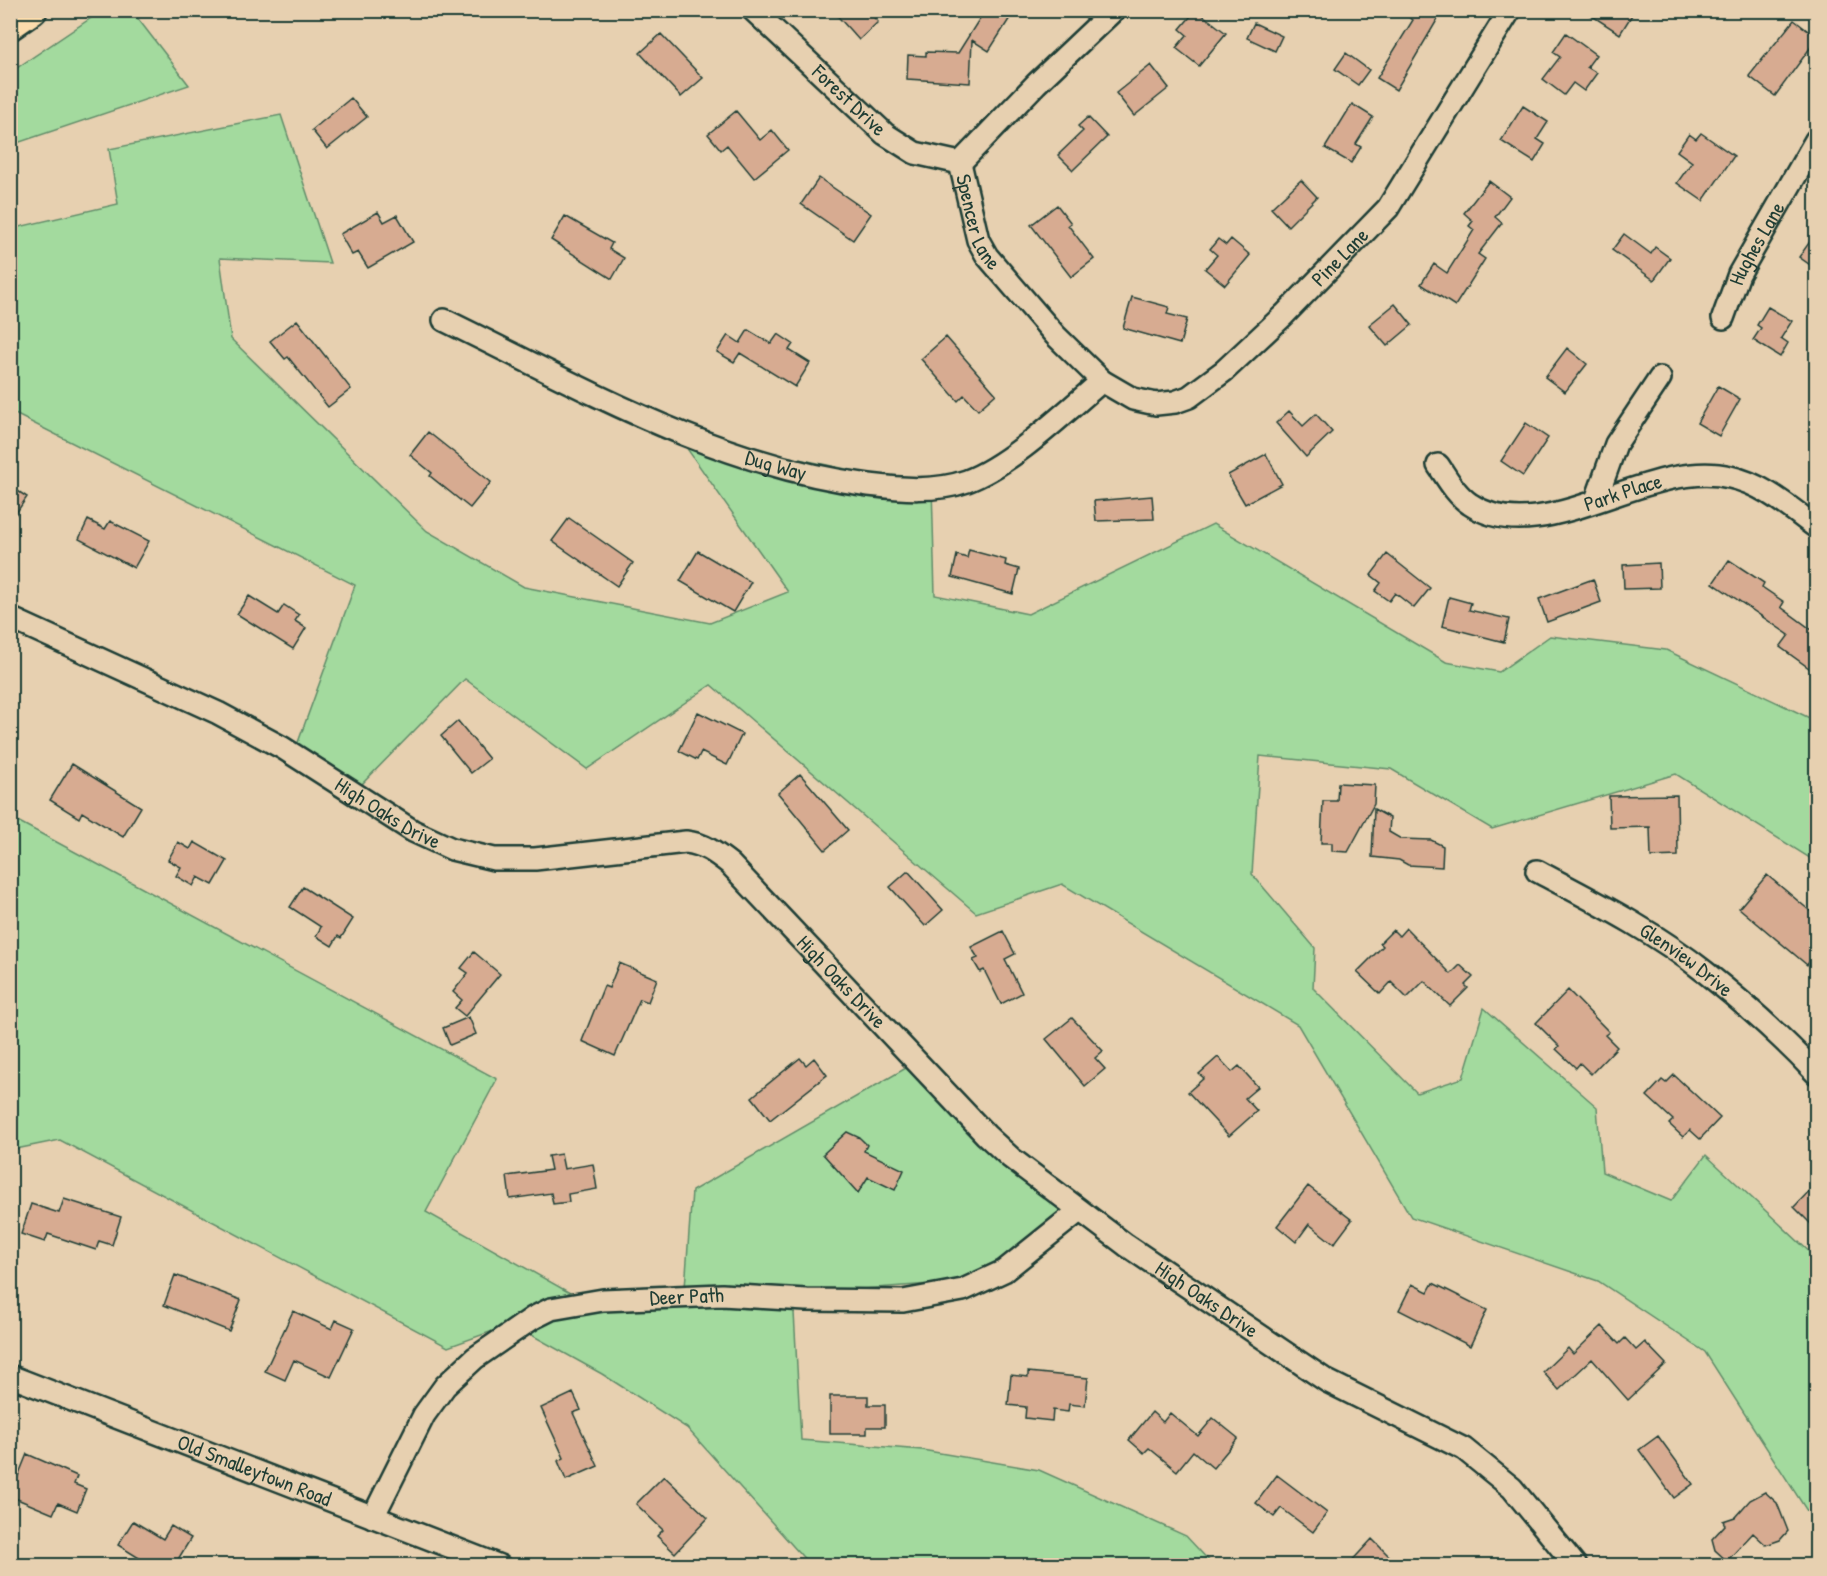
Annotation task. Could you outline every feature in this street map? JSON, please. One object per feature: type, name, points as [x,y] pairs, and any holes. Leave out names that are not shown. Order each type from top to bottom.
[{"type":"main road","points":[[10,26],[33,10]]},
{"type":"street","name":"Forest Drive","points":[[753,10],[885,135],[915,153],[960,163]]},
{"type":"street","name":"Spencer Lane","points":[[1102,381],[1055,335],[987,256],[978,240],[960,163],[1036,84],[1114,10]]},
{"type":"street","name":"Pine Lane","points":[[1102,381],[1133,399],[1156,404],[1175,402],[1189,397],[1233,363],[1284,315],[1388,208],[1510,10]]},
{"type":"street","name":"Hughes Lane","points":[[1723,318],[1739,274],[1816,140]]},
{"type":"street","name":"Dug Way","points":[[444,320],[566,380],[718,449],[790,472],[823,479],[892,487],[926,488],[969,480],[1012,455],[1102,381]]},
{"type":"street","points":[[1596,500],[1616,444],[1660,378]]},
{"type":"street","name":"Park Place","points":[[1438,465],[1468,503],[1500,516],[1517,519],[1543,517],[1676,477],[1728,476],[1766,492],[1816,527]]},
{"type":"street","name":"High Oaks Drive","points":[[10,618],[218,713],[283,748],[412,831],[452,849],[494,859],[535,859],[686,842],[696,843],[714,851],[730,864],[986,1135],[1079,1211],[1327,1381],[1464,1449],[1512,1488],[1576,1566]]},
{"type":"street","name":"Glenview Drive","points":[[1537,871],[1619,914],[1704,971],[1787,1042],[1816,1072]]},
{"type":"street","name":"Deer Path","points":[[373,1517],[424,1415],[445,1386],[475,1358],[533,1318],[551,1309],[603,1300],[722,1295],[806,1300],[903,1300],[963,1290],[1004,1271],[1079,1211]]},
{"type":"street","name":"Old Smalleytown Road","points":[[10,1376],[500,1566]]},
{"type":"green space","points":[[103,10],[132,11],[189,85],[11,145],[11,72]]},
{"type":"green space","points":[[281,115],[330,263],[220,258],[231,339],[427,531],[524,587],[710,623],[788,592],[676,433],[932,487],[935,595],[1028,614],[1213,524],[1446,662],[1499,672],[1550,636],[1666,650],[1816,721],[1816,862],[1676,774],[1492,829],[1391,769],[1260,756],[1252,874],[1315,948],[1313,988],[1417,1093],[1463,1078],[1484,1008],[1597,1107],[1602,1172],[1671,1201],[1706,1155],[1816,1258],[1816,1525],[1705,1352],[1598,1281],[1411,1217],[1298,1025],[1062,884],[976,913],[711,685],[587,769],[465,679],[359,787],[296,748],[355,585],[11,412],[10,229],[118,204],[109,149]]},
{"type":"green space","points":[[10,817],[497,1079],[426,1212],[577,1297],[685,1288],[692,1191],[920,1060],[1081,1205],[972,1281],[793,1294],[801,1440],[922,1450],[1039,1470],[1186,1536],[1213,1565],[810,1565],[687,1428],[602,1374],[512,1324],[448,1347],[60,1140],[11,1150]]},
{"type":"building","points":[[832,10],[867,10],[878,22],[859,40]]},
{"type":"building","points":[[985,10],[1015,10],[989,51],[972,40],[970,83],[907,79],[908,55],[926,56],[926,52],[958,53]]},
{"type":"building","points":[[1196,10],[1226,33],[1199,66],[1176,48],[1187,35],[1180,29]]},
{"type":"building","points":[[1398,10],[1443,10],[1396,90],[1377,78],[1413,20]]},
{"type":"building","points":[[1583,10],[1635,10],[1620,34]]},
{"type":"building","points":[[1794,20],[1816,37],[1816,40],[1775,96],[1749,76]]},
{"type":"building","points":[[1254,23],[1282,36],[1275,51],[1247,38]]},
{"type":"building","points":[[1566,33],[1596,55],[1587,67],[1597,73],[1584,91],[1573,83],[1564,95],[1543,79],[1560,57],[1553,52]]},
{"type":"building","points":[[661,34],[703,78],[681,97],[640,53]]},
{"type":"building","points":[[1346,53],[1369,70],[1358,85],[1335,69]]},
{"type":"building","points":[[1151,65],[1169,88],[1134,116],[1116,93]]},
{"type":"building","points":[[351,98],[367,117],[327,149],[312,130]]},
{"type":"building","points":[[1352,104],[1373,117],[1356,144],[1361,147],[1351,163],[1325,148]]},
{"type":"building","points":[[1523,106],[1548,122],[1537,139],[1545,144],[1534,162],[1501,141]]},
{"type":"building","points":[[736,111],[760,140],[772,130],[788,150],[754,178],[727,145],[721,150],[708,134]]},
{"type":"building","points":[[1088,117],[1107,137],[1073,170],[1058,155],[1083,131],[1078,126]]},
{"type":"building","points":[[1701,133],[1734,156],[1703,201],[1677,183],[1692,162],[1677,151],[1689,134],[1696,139]]},
{"type":"building","points":[[819,178],[871,214],[853,240],[801,204]]},
{"type":"building","points":[[1301,180],[1317,197],[1288,226],[1271,208]]},
{"type":"building","points":[[1489,181],[1510,197],[1495,217],[1502,223],[1478,254],[1485,259],[1455,306],[1421,284],[1434,264],[1447,273],[1474,230],[1469,226],[1473,221],[1464,213]]},
{"type":"building","points":[[1057,205],[1071,223],[1068,225],[1094,259],[1071,277],[1031,225]]},
{"type":"building","points":[[378,212],[384,222],[397,215],[413,242],[368,268],[358,252],[352,255],[340,234]]},
{"type":"building","points":[[565,216],[612,243],[609,249],[624,258],[612,279],[551,240]]},
{"type":"building","points":[[1816,233],[1816,269],[1799,257]]},
{"type":"building","points":[[1624,234],[1651,254],[1655,247],[1670,258],[1654,280],[1612,250]]},
{"type":"building","points":[[1218,239],[1226,245],[1231,239],[1250,255],[1225,285],[1205,269],[1217,255],[1210,249]]},
{"type":"building","points":[[1132,297],[1169,307],[1167,314],[1187,319],[1180,344],[1123,328]]},
{"type":"building","points":[[1395,304],[1412,325],[1387,346],[1369,325]]},
{"type":"building","points":[[1768,307],[1792,321],[1781,338],[1788,343],[1780,357],[1753,340],[1761,328],[1757,325]]},
{"type":"building","points":[[297,320],[351,389],[328,407],[288,357],[285,359],[270,341]]},
{"type":"building","points":[[748,330],[771,344],[778,334],[793,344],[789,350],[810,363],[795,387],[740,353],[734,362],[717,352],[728,335],[740,343]]},
{"type":"building","points":[[946,337],[996,394],[978,410],[964,395],[958,401],[921,359]]},
{"type":"building","points":[[1567,348],[1587,364],[1565,392],[1545,377]]},
{"type":"building","points":[[1718,386],[1740,399],[1719,436],[1697,423]]},
{"type":"building","points":[[1289,411],[1303,426],[1316,414],[1332,432],[1306,457],[1276,423]]},
{"type":"building","points":[[1526,423],[1548,438],[1523,476],[1501,461]]},
{"type":"building","points":[[428,432],[491,482],[470,508],[430,476],[432,473],[410,455]]},
{"type":"building","points":[[1266,454],[1282,484],[1245,504],[1228,475]]},
{"type":"building","points":[[10,486],[27,497],[10,522]]},
{"type":"building","points":[[1152,496],[1154,519],[1096,521],[1094,501]]},
{"type":"building","points":[[569,518],[633,563],[617,586],[552,541]]},
{"type":"building","points":[[88,520],[105,529],[110,521],[149,541],[134,568],[79,539]]},
{"type":"building","points":[[969,550],[1006,560],[1005,565],[1019,569],[1013,594],[952,577],[957,555],[967,558]]},
{"type":"building","points":[[698,551],[751,582],[733,612],[680,581]]},
{"type":"building","points":[[1387,554],[1430,588],[1414,608],[1395,593],[1389,601],[1375,591],[1381,583],[1371,575]]},
{"type":"building","points":[[1729,560],[1764,583],[1762,587],[1784,602],[1781,607],[1816,633],[1816,673],[1780,647],[1789,635],[1713,583]]},
{"type":"building","points":[[1659,563],[1660,588],[1624,589],[1623,565]]},
{"type":"building","points":[[1593,579],[1601,602],[1547,622],[1539,599]]},
{"type":"building","points":[[249,596],[278,614],[284,605],[299,615],[295,621],[306,628],[293,649],[237,614]]},
{"type":"building","points":[[1449,597],[1471,603],[1469,610],[1509,619],[1504,642],[1442,626]]},
{"type":"building","points":[[698,712],[742,734],[727,765],[701,752],[697,760],[679,751]]},
{"type":"building","points":[[458,721],[489,759],[471,773],[441,736]]},
{"type":"building","points":[[72,764],[141,807],[123,837],[82,812],[79,818],[50,800]]},
{"type":"building","points":[[800,774],[848,830],[825,850],[778,793]]},
{"type":"building","points":[[1338,783],[1375,785],[1374,804],[1348,852],[1332,851],[1332,843],[1321,843],[1323,801],[1337,801]]},
{"type":"building","points":[[1677,795],[1678,856],[1651,857],[1650,827],[1610,828],[1609,796]]},
{"type":"building","points":[[1374,809],[1390,818],[1389,832],[1401,839],[1431,840],[1443,846],[1442,867],[1408,865],[1399,860],[1372,857]]},
{"type":"building","points":[[178,842],[190,849],[194,842],[227,861],[213,885],[198,877],[193,886],[176,876],[181,867],[168,860]]},
{"type":"building","points":[[908,871],[943,910],[925,926],[890,887]]},
{"type":"building","points":[[1767,875],[1816,916],[1816,953],[1807,965],[1739,908]]},
{"type":"building","points":[[303,887],[353,919],[341,938],[338,936],[332,946],[316,936],[321,927],[290,907]]},
{"type":"building","points":[[1406,928],[1451,974],[1460,965],[1473,977],[1465,985],[1468,988],[1450,1006],[1424,981],[1407,998],[1391,982],[1380,994],[1357,972],[1383,946],[1380,943],[1393,930],[1399,936]]},
{"type":"building","points":[[1003,931],[1015,954],[1005,959],[1022,993],[1001,1004],[984,970],[980,972],[973,960],[978,958],[971,947]]},
{"type":"building","points":[[474,952],[500,974],[465,1016],[455,1008],[462,1000],[453,992],[468,973],[461,968]]},
{"type":"building","points":[[619,963],[657,979],[648,1002],[640,999],[615,1056],[582,1041],[604,986],[609,988]]},
{"type":"building","points":[[1568,990],[1609,1032],[1605,1035],[1617,1047],[1591,1074],[1580,1063],[1576,1068],[1556,1049],[1559,1046],[1536,1023]]},
{"type":"building","points":[[469,1017],[476,1034],[450,1045],[443,1028]]},
{"type":"building","points":[[1072,1018],[1103,1051],[1095,1058],[1105,1069],[1085,1086],[1046,1039]]},
{"type":"building","points":[[1218,1057],[1232,1072],[1239,1066],[1258,1087],[1245,1098],[1257,1111],[1229,1136],[1188,1092],[1204,1078],[1199,1074]]},
{"type":"building","points":[[800,1058],[806,1065],[814,1058],[827,1075],[770,1120],[752,1097]]},
{"type":"building","points":[[1674,1075],[1720,1118],[1700,1139],[1690,1130],[1683,1137],[1669,1124],[1673,1120],[1647,1096],[1662,1080],[1666,1083]]},
{"type":"building","points":[[847,1132],[860,1138],[867,1145],[864,1151],[904,1170],[895,1190],[868,1177],[858,1193],[823,1154]]},
{"type":"building","points":[[561,1154],[564,1169],[593,1164],[597,1189],[568,1194],[569,1202],[553,1204],[551,1193],[510,1199],[507,1176],[551,1170],[548,1156]]},
{"type":"building","points":[[1816,1184],[1816,1229],[1794,1207]]},
{"type":"building","points":[[1308,1186],[1352,1220],[1334,1244],[1309,1224],[1296,1242],[1277,1226]]},
{"type":"building","points":[[64,1199],[121,1217],[112,1245],[99,1241],[96,1250],[48,1234],[45,1242],[21,1234],[31,1204],[59,1213]]},
{"type":"building","points":[[175,1275],[241,1300],[229,1331],[164,1305]]},
{"type":"building","points":[[1433,1283],[1487,1310],[1470,1346],[1399,1310],[1412,1284],[1428,1292]]},
{"type":"building","points":[[293,1311],[332,1329],[336,1320],[354,1328],[331,1377],[294,1360],[285,1380],[265,1371]]},
{"type":"building","points":[[1602,1326],[1619,1344],[1625,1338],[1636,1350],[1645,1342],[1666,1364],[1628,1400],[1592,1359],[1559,1390],[1543,1372],[1568,1348],[1573,1354]]},
{"type":"building","points":[[1028,1372],[1088,1378],[1085,1406],[1069,1404],[1068,1412],[1053,1410],[1052,1421],[1025,1418],[1026,1407],[1008,1405],[1011,1375],[1028,1377]]},
{"type":"building","points":[[573,1393],[581,1410],[573,1413],[598,1466],[566,1480],[558,1461],[564,1458],[541,1408]]},
{"type":"building","points":[[830,1396],[868,1396],[868,1405],[885,1405],[885,1427],[867,1427],[867,1434],[830,1434]]},
{"type":"building","points":[[1152,1412],[1163,1422],[1170,1413],[1198,1436],[1213,1418],[1238,1438],[1213,1468],[1193,1451],[1177,1471],[1149,1448],[1144,1453],[1129,1440]]},
{"type":"building","points":[[1658,1436],[1693,1484],[1674,1498],[1639,1450]]},
{"type":"building","points":[[27,1454],[77,1476],[74,1484],[86,1489],[77,1511],[58,1503],[53,1514],[10,1496]]},
{"type":"building","points":[[1277,1475],[1327,1513],[1313,1532],[1281,1508],[1274,1517],[1256,1503]]},
{"type":"building","points":[[664,1476],[708,1518],[675,1553],[657,1536],[663,1530],[636,1504]]},
{"type":"building","points":[[1765,1492],[1777,1503],[1788,1531],[1780,1540],[1766,1545],[1753,1533],[1727,1561],[1715,1550],[1712,1539],[1725,1525],[1723,1521],[1735,1517],[1750,1500]]},
{"type":"building","points":[[133,1521],[163,1539],[171,1526],[191,1538],[174,1566],[152,1566],[118,1545]]},
{"type":"building","points":[[1372,1539],[1399,1566],[1347,1566]]}]
